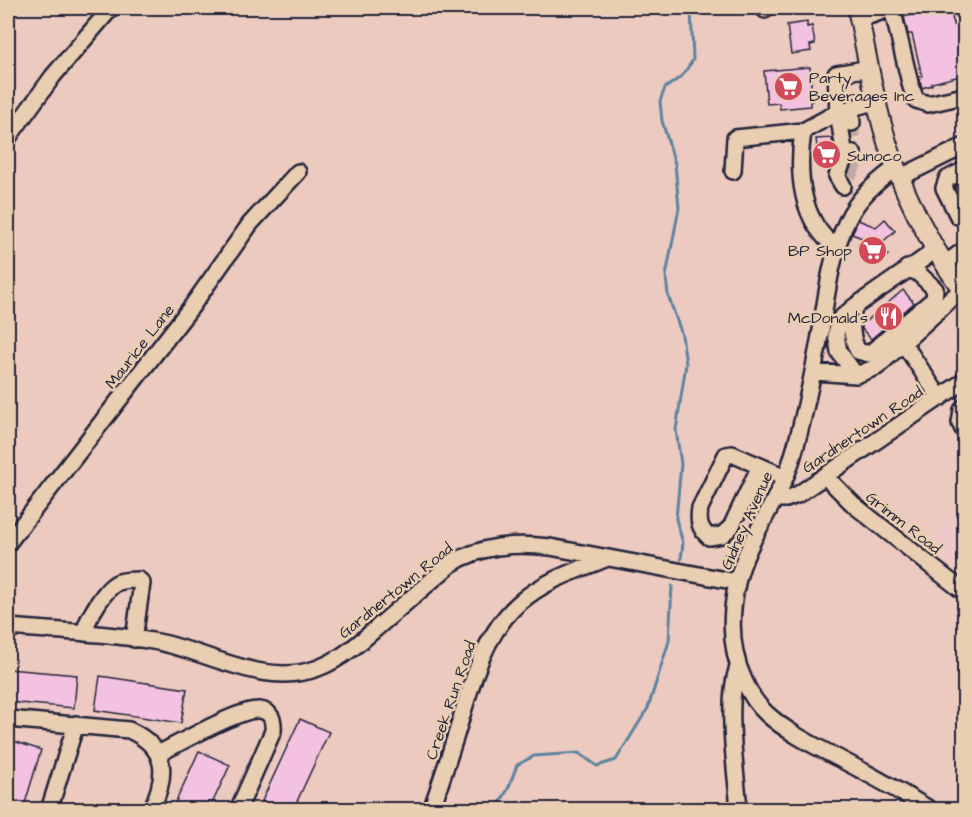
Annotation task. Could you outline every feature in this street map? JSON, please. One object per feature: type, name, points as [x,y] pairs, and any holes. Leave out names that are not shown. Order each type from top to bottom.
[{"type":"main road","points":[[858,13],[877,101],[897,173],[934,247],[963,290]]},
{"type":"street","points":[[8,138],[53,76],[111,8]]},
{"type":"street","points":[[858,13],[894,8],[911,87],[916,100],[928,104],[964,96]]},
{"type":"street","points":[[857,202],[836,74],[870,68]]},
{"type":"street","points":[[849,146],[877,101]]},
{"type":"street","points":[[733,171],[735,138],[803,130],[849,146]]},
{"type":"street","points":[[803,130],[799,167],[801,186],[811,217],[824,239],[837,248]]},
{"type":"street","name":"Gidney Avenue","points":[[931,810],[803,739],[768,715],[759,706],[744,682],[738,667],[732,627],[737,582],[751,545],[785,477],[809,400],[828,285],[846,222],[857,202],[872,186],[897,173],[964,146]]},
{"type":"street","points":[[964,170],[947,179],[944,189],[958,216],[964,218]]},
{"type":"street","name":"Maurice Lane","points":[[8,543],[192,306],[250,224],[298,172]]},
{"type":"street","points":[[856,375],[839,352],[836,334],[840,320],[854,307],[926,256],[934,247]]},
{"type":"street","points":[[945,264],[964,250]]},
{"type":"street","points":[[854,307],[850,327],[854,344],[858,351],[869,354],[934,299],[935,290],[930,284],[918,273],[907,268]]},
{"type":"street","points":[[814,372],[856,375],[877,367],[963,290]]},
{"type":"street","points":[[904,344],[940,398]]},
{"type":"street","name":"Gardnertown Road","points":[[776,499],[786,499],[797,495],[964,381]]},
{"type":"street","points":[[964,407],[960,423],[964,431]]},
{"type":"street","points":[[760,466],[732,528],[722,536],[709,537],[701,529],[700,508],[726,455],[732,454],[760,466],[785,477]]},
{"type":"street","name":"Grimm Road","points":[[825,476],[854,505],[964,592]]},
{"type":"street","name":"Gardnertown Road","points":[[8,627],[134,639],[188,650],[276,674],[318,668],[357,645],[430,581],[464,556],[502,545],[522,543],[550,546],[737,582]]},
{"type":"street","name":"Creek Run Road","points":[[431,810],[467,698],[486,649],[501,622],[518,603],[536,590],[556,579],[608,558]]},
{"type":"street","points":[[84,633],[96,608],[113,585],[120,581],[139,580],[142,583],[134,639]]},
{"type":"street","points":[[738,667],[734,678],[732,701],[739,810]]},
{"type":"street","points":[[158,754],[244,712],[261,710],[267,713],[272,718],[273,731],[238,810]]},
{"type":"street","points":[[8,719],[129,730],[150,743],[158,754],[162,773],[151,810]]},
{"type":"street","points":[[49,810],[76,724]]},
{"type":"shaded area","points":[[964,498],[964,574],[928,546]]},
{"type":"building","points":[[928,8],[950,8],[954,25],[964,23],[964,75],[932,83],[922,88],[919,77],[922,76],[912,34],[908,34],[904,17],[929,11]]},
{"type":"building","points":[[807,22],[807,27],[812,26],[815,44],[810,45],[811,51],[791,54],[787,25]]},
{"type":"building","name":"Party Beverages Inc","points":[[810,67],[812,101],[810,101],[810,106],[780,109],[779,103],[767,104],[764,71]]},
{"type":"building","name":"Sunoco","points":[[832,138],[833,161],[819,162],[816,139]]},
{"type":"building","points":[[964,181],[964,207],[955,187]]},
{"type":"building","points":[[885,219],[895,231],[879,245],[888,255],[875,266],[858,245],[865,239],[852,234],[858,220],[876,227]]},
{"type":"building","name":"McDonald's","points":[[903,290],[914,303],[871,339],[862,329],[862,325]]},
{"type":"building","points":[[8,669],[77,675],[74,708],[8,702]]},
{"type":"building","points":[[100,676],[187,689],[181,723],[95,710]]},
{"type":"building","points":[[300,719],[329,732],[293,810],[280,810],[262,801]]},
{"type":"building","points":[[10,740],[41,750],[23,810],[8,810]]},
{"type":"building","points":[[199,751],[230,765],[209,810],[172,810]]},
{"type":"waterway","points":[[681,559],[683,543],[676,519],[681,464],[676,430],[686,364],[682,335],[668,295],[666,276],[679,208],[675,164],[662,121],[660,101],[665,88],[682,76],[693,60],[691,8]]},
{"type":"waterway","points":[[496,810],[508,789],[517,765],[534,756],[579,753],[597,766],[616,760],[648,708],[669,641],[672,586]]},
{"type":"tunnel","points":[[852,123],[852,138]]},
{"type":"tunnel","points":[[849,176],[855,163]]},
{"type":"place","name":"Party Beverages Inc","points":[[788,86]]},
{"type":"place","name":"Sunoco","points":[[826,155]]},
{"type":"place","name":"BP Shop","points":[[873,250]]},
{"type":"place","name":"McDonald's","points":[[889,317]]}]
